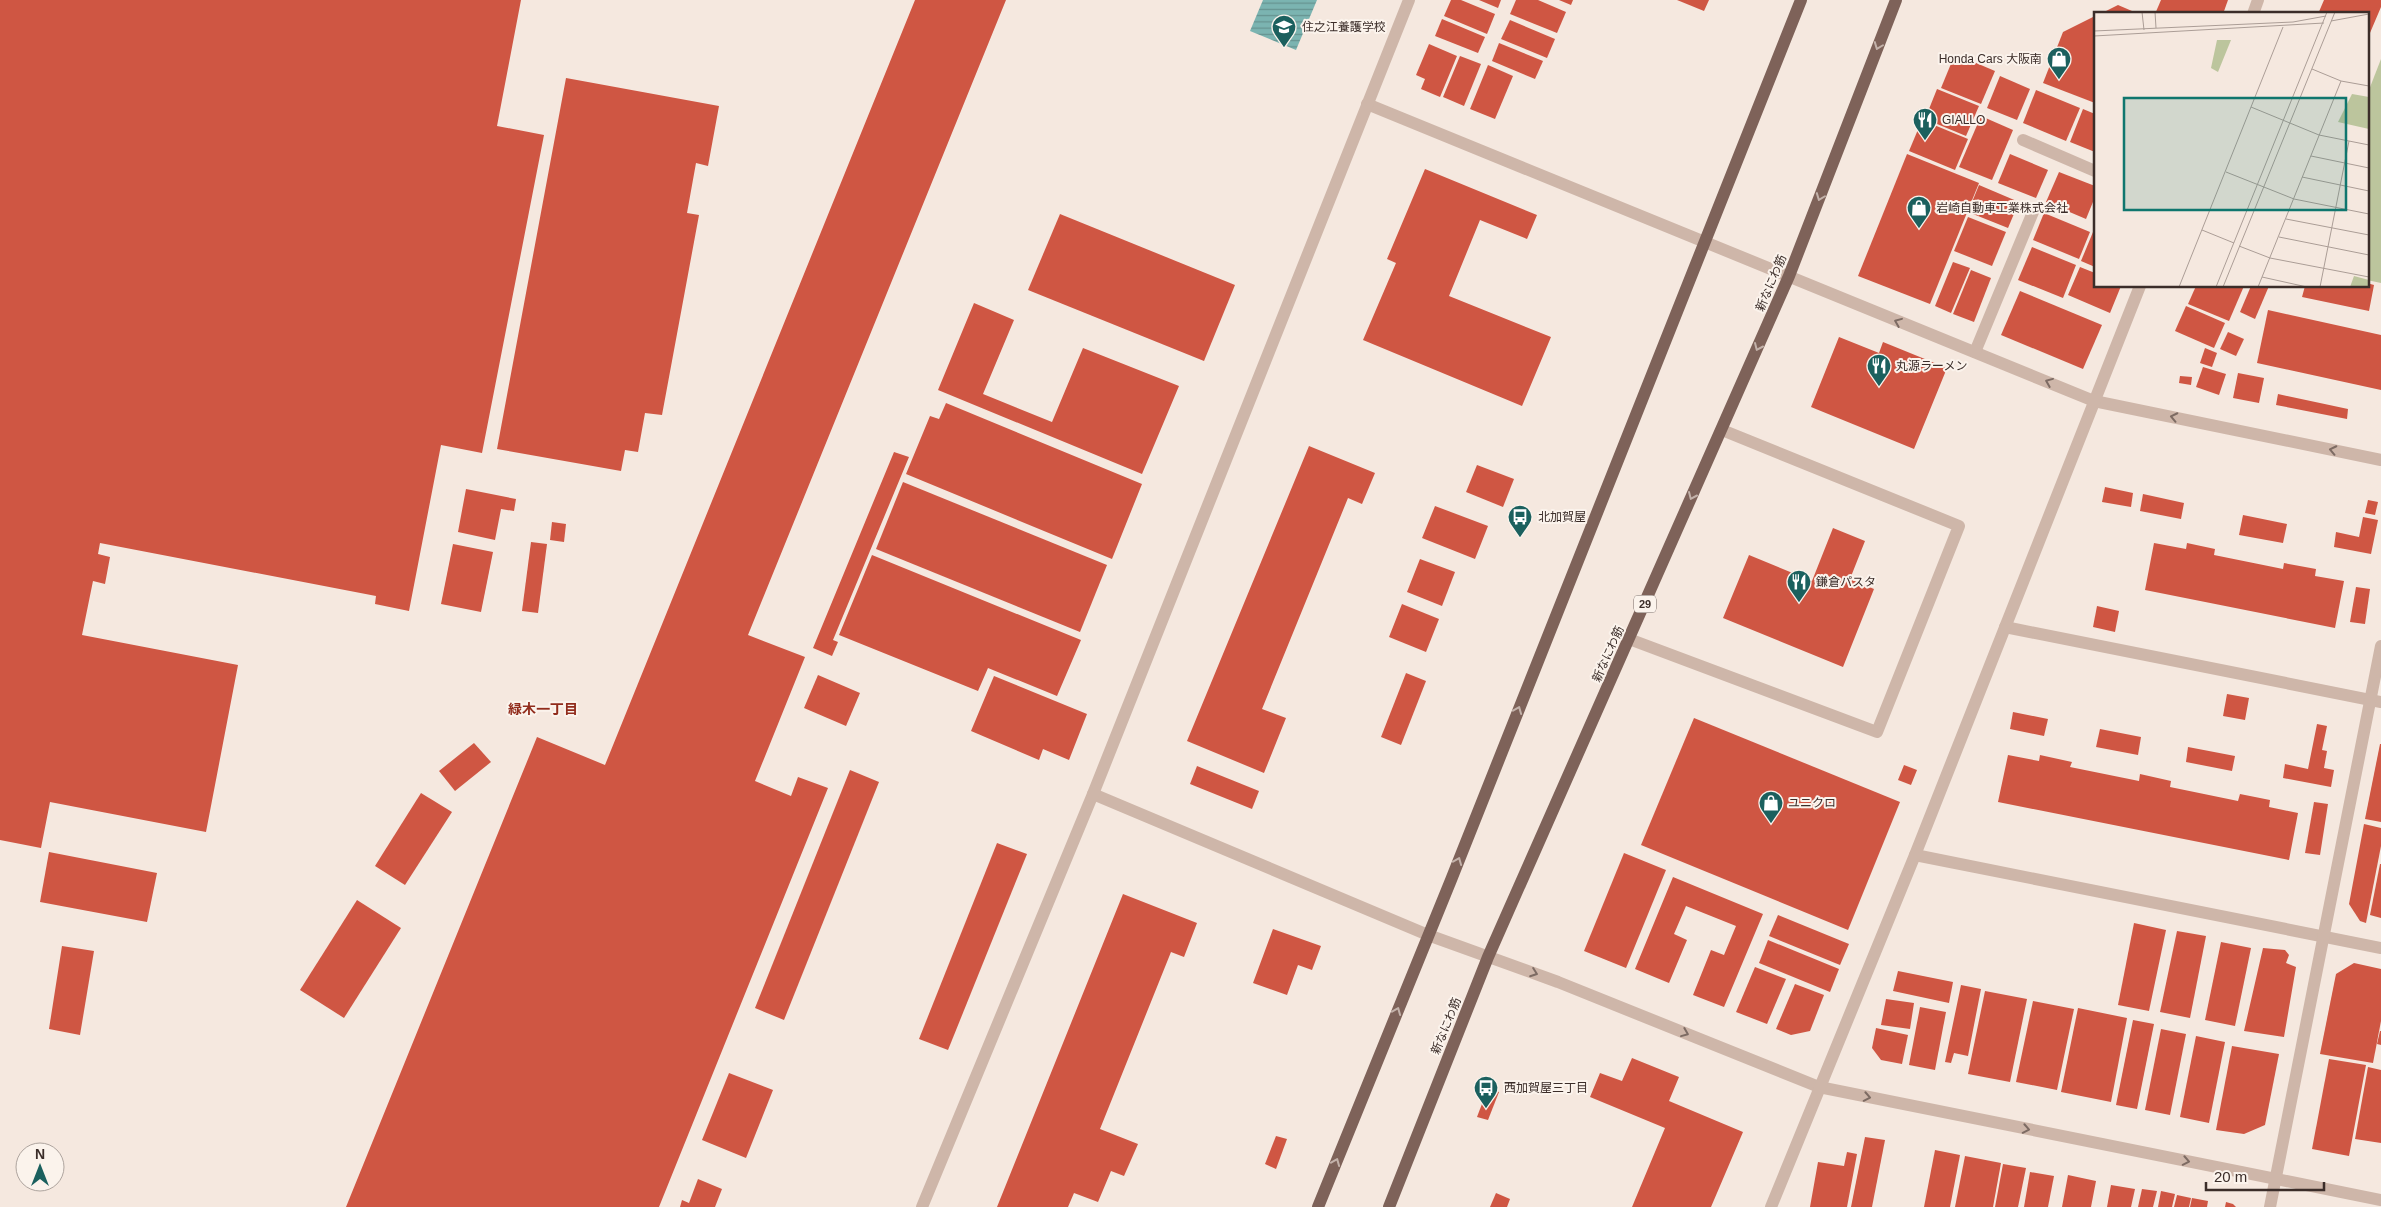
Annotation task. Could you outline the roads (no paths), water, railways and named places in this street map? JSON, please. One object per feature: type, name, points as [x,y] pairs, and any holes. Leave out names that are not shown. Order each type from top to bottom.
[{"type":"main road","points":[[1318,1207],[1801,0]]},
{"type":"main road","name":"新なにわ筋","points":[[1389,1207],[1488,957],[1790,276],[1896,0]]},
{"type":"street","points":[[922,1207],[1093,794],[1409,0]]},
{"type":"street","points":[[2254,12],[2258,0]]},
{"type":"street","points":[[1367,104],[2094,401],[2381,460]]},
{"type":"street","points":[[2023,140],[2094,171]]},
{"type":"street","points":[[1975,352],[2033,212]]},
{"type":"street","points":[[1771,1207],[1915,855],[2139,288]]},
{"type":"street","points":[[1629,639],[1877,732],[1960,526],[1722,430]]},
{"type":"street","points":[[2006,627],[2375,701]]},
{"type":"street","points":[[2270,1207],[2322,936],[2375,701],[2381,646]]},
{"type":"street","points":[[1093,794],[1428,935],[1558,982],[1819,1087],[2381,1200]]},
{"type":"street","points":[[1915,855],[2381,948]]},
{"type":"water","points":[[1263,0],[1317,0],[1296,50],[1250,31]]},
{"type":"place","name":"住之江養護学校","points":[[1284,48]]},
{"type":"place","name":"Honda Cars 大阪南","points":[[2059,80]]},
{"type":"place","name":"GIALLO","points":[[1925,141]]},
{"type":"place","name":"岩崎自動車工業株式会社","points":[[1919,229]]},
{"type":"place","name":"丸源ラーメン","points":[[1879,387]]},
{"type":"place","name":"北加賀屋","points":[[1520,538]]},
{"type":"place","name":"鎌倉パスタ","points":[[1799,603]]},
{"type":"place","name":"ユニクロ","points":[[1771,824]]},
{"type":"place","name":"西加賀屋三丁目","points":[[1486,1109]]},
{"type":"district","name":"緑木一丁目","points":[[543,709]]}]
